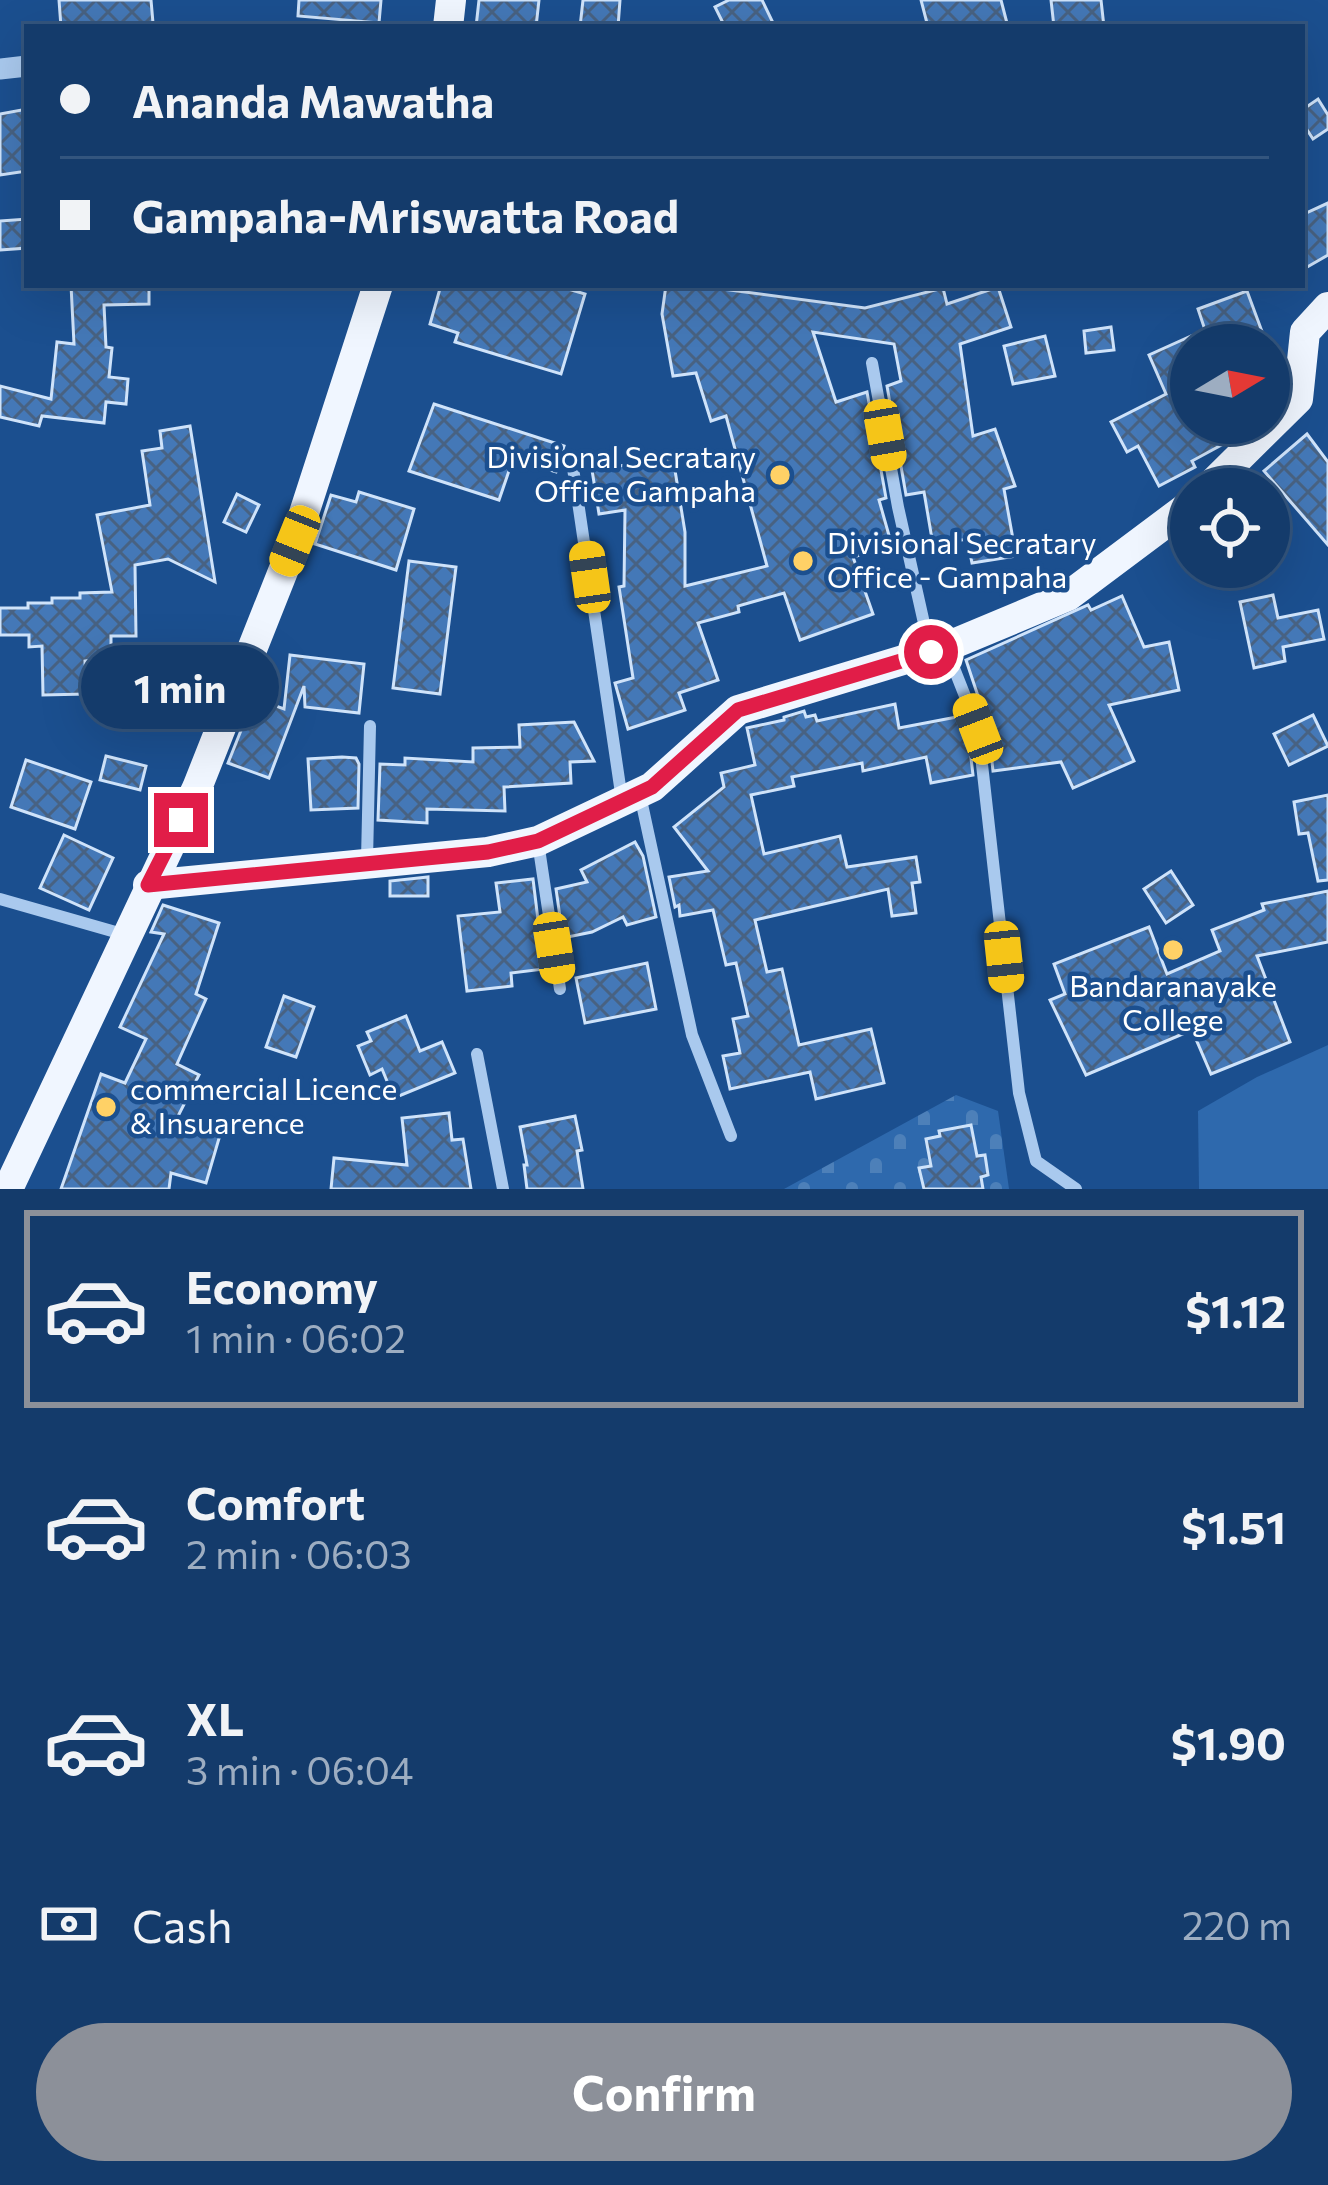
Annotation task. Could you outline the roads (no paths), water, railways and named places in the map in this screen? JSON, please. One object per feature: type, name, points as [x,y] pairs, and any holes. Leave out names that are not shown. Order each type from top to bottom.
[{"type":"main road","points":[[8,1189],[197,788],[295,541],[377,288]]},
{"type":"main road","points":[[1228,468],[1298,399],[1305,332],[1328,308]]},
{"type":"main road","points":[[148,885],[488,852],[538,841],[652,787],[738,710],[938,649],[1068,596],[1170,520]]},
{"type":"street","points":[[872,363],[898,507],[938,649],[978,729],[1018,1094],[1036,1161],[1076,1189]]},
{"type":"street","points":[[573,468],[631,798],[692,1035],[731,1136]]},
{"type":"street","points":[[367,861],[370,726]]},
{"type":"street","points":[[538,841],[560,989]]},
{"type":"street","points":[[0,899],[126,935]]},
{"type":"street","points":[[477,1054],[503,1189]]},
{"type":"place","name":"Divisional Secratary Office Gampaha","points":[[780,475]]},
{"type":"place","name":"Divisional Secratary Office - Gampaha","points":[[803,561]]},
{"type":"place","name":"Bandaranayake College","points":[[1173,950]]},
{"type":"place","name":"commercial Licence & Insuarence","points":[[106,1107]]}]
